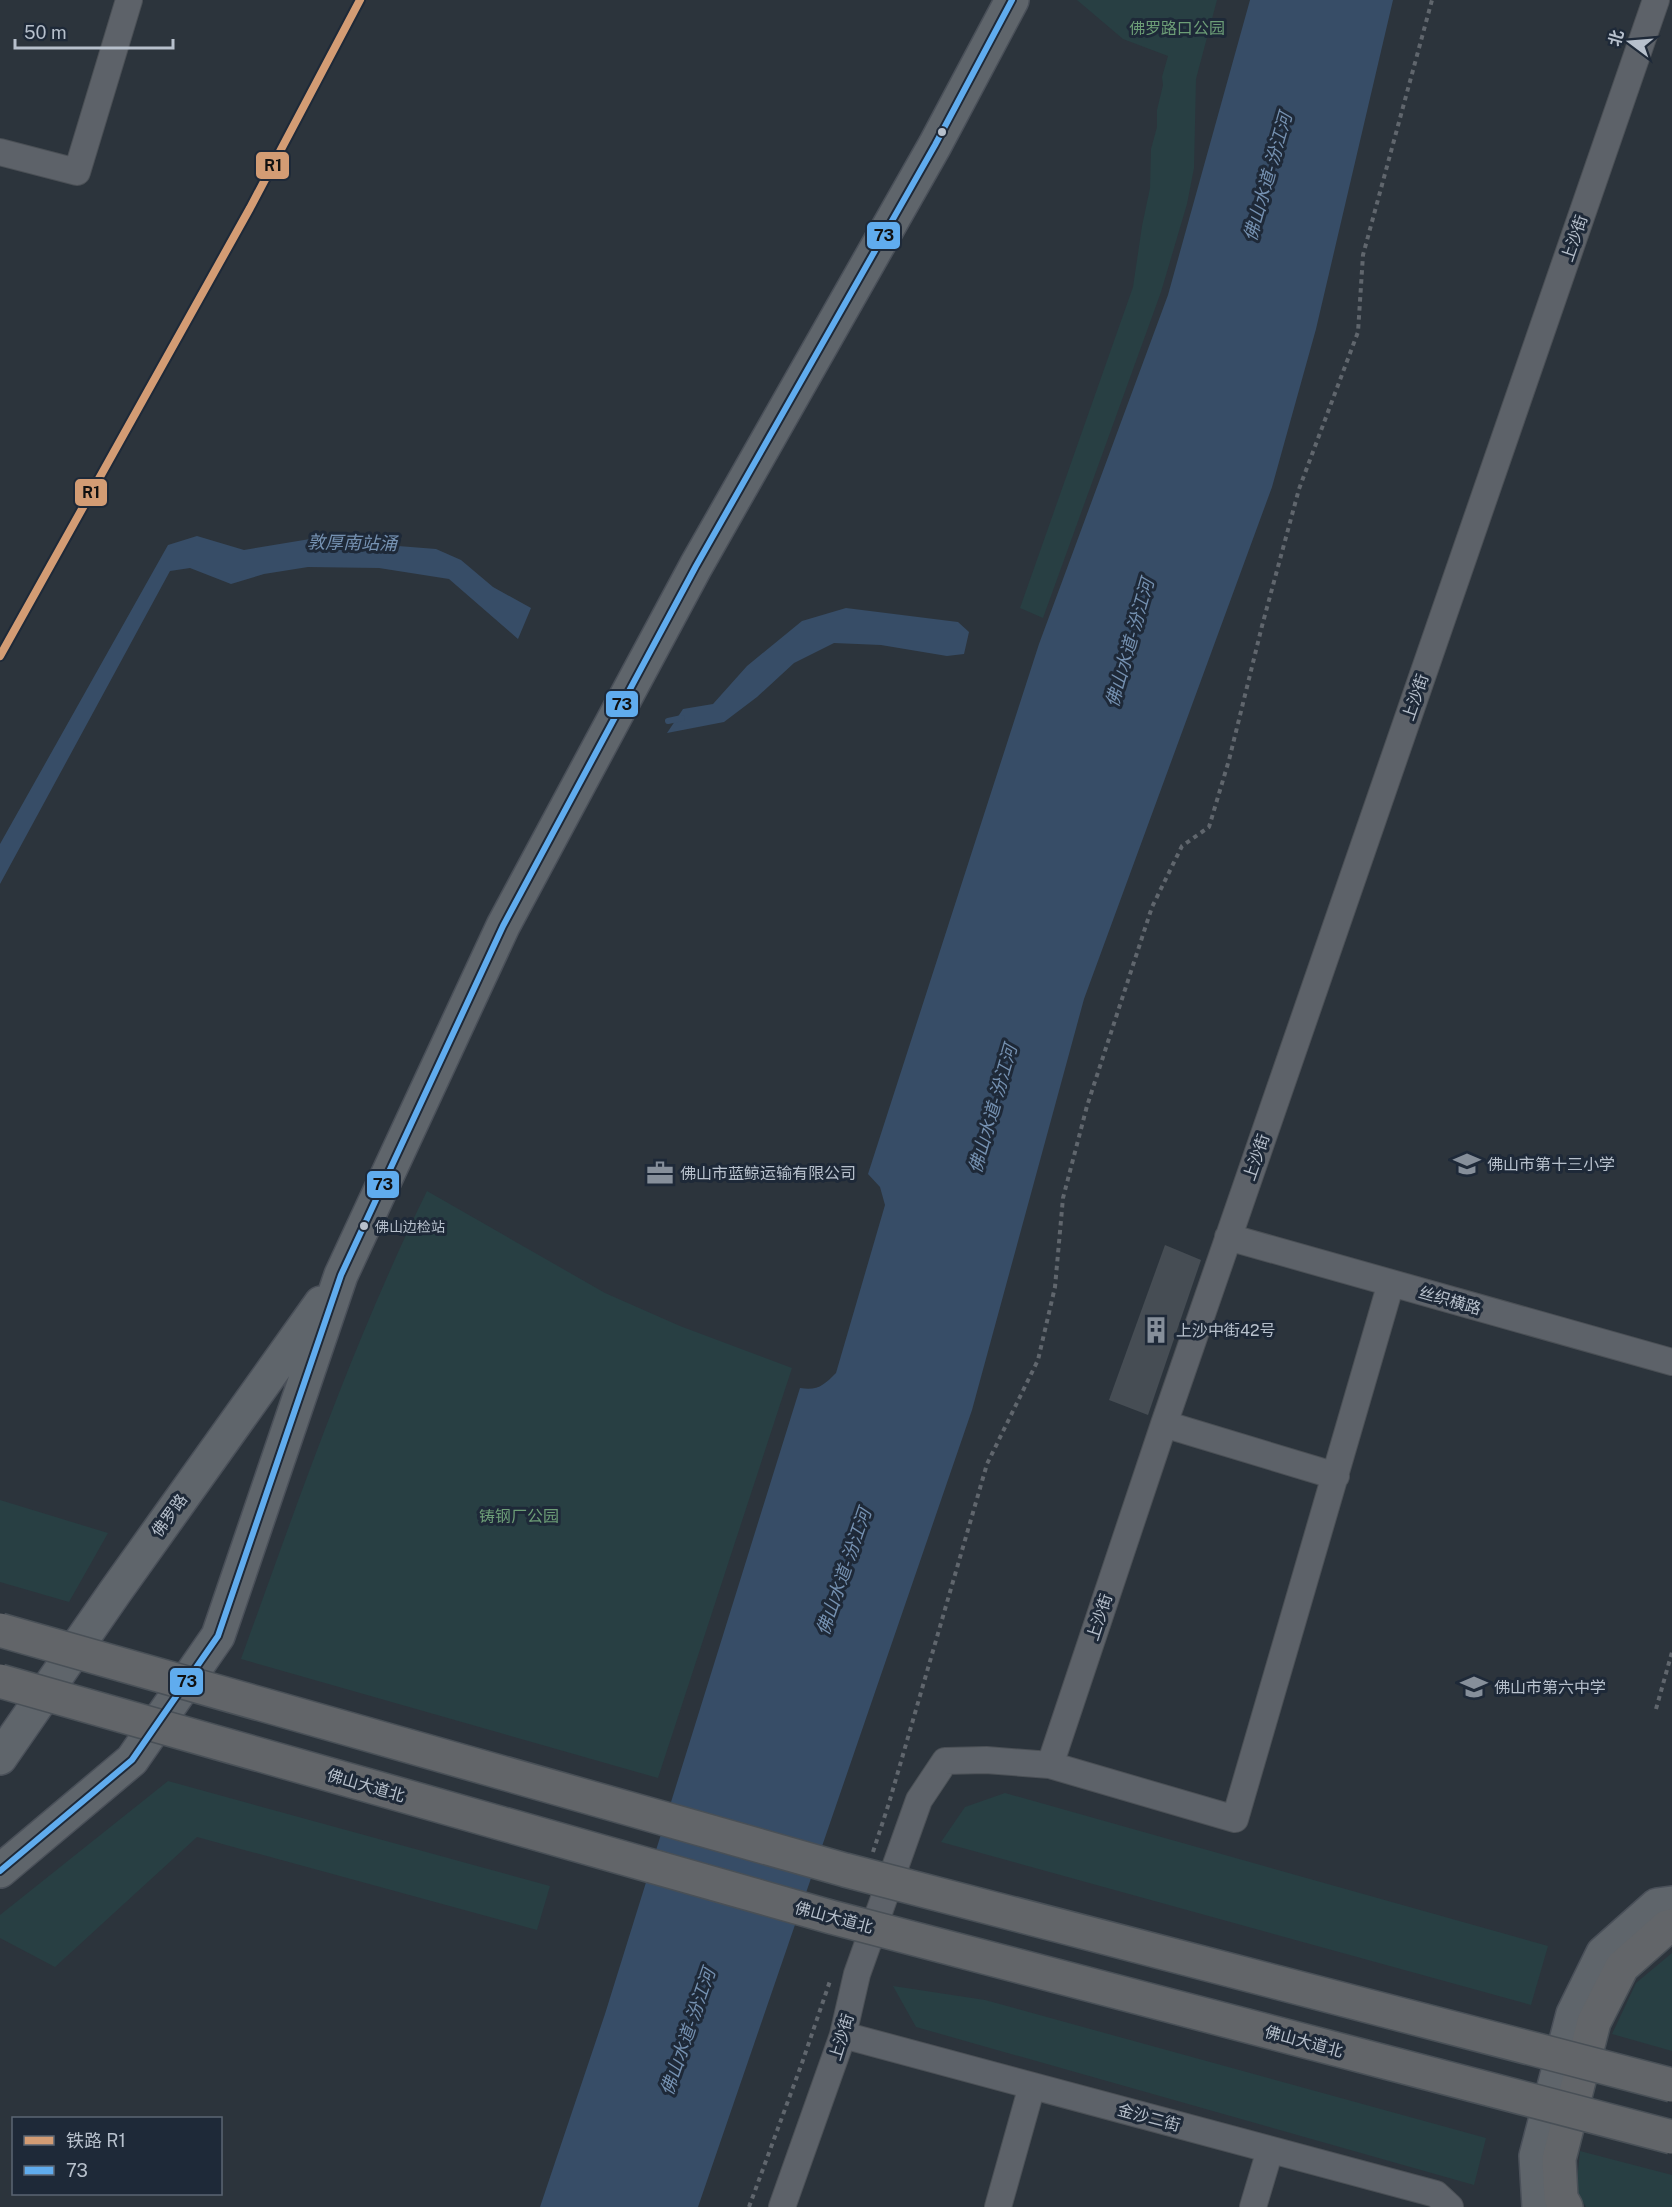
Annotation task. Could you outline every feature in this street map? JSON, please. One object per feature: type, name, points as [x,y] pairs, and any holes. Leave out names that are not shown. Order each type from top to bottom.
[{"type":"highway","points":[[0,1630],[845,1870],[1672,2085]]},
{"type":"highway","name":"佛山大道北","points":[[0,1681],[831,1917],[1672,2137]]},
{"type":"highway","points":[[1566,2207],[1561,2198],[1559,2159],[1594,2022],[1622,1967],[1667,1927],[1672,1926]]},
{"type":"main road","name":"佛罗路","points":[[0,1871],[132,1761],[218,1636],[341,1275],[509,916],[696,566],[935,145],[1012,0]]},
{"type":"main road","name":"佛罗路","points":[[0,1758],[341,1275]]},
{"type":"main road","points":[[1539,2207],[1536,2156],[1573,2014],[1603,1953],[1657,1905],[1672,1903]]},
{"type":"street","points":[[0,152],[77,172],[129,0]]},
{"type":"street","name":"上沙街","points":[[782,2207],[843,2035],[857,1974],[919,1800],[945,1761],[986,1760],[1050,1765],[1164,1424],[1656,0]]},
{"type":"street","name":"丝织横路","points":[[1228,1238],[1672,1362]]},
{"type":"street","points":[[1050,1765],[1235,1819],[1391,1283]]},
{"type":"street","points":[[1164,1424],[1336,1476]]},
{"type":"street","name":"金沙二街","points":[[843,2035],[1436,2194],[1450,2207]]},
{"type":"street","points":[[998,2207],[1032,2086]]},
{"type":"street","points":[[1253,2207],[1270,2150]]},
{"type":"path","points":[[870,1859],[889,1803],[987,1464],[1038,1360],[1055,1287],[1063,1198],[1087,1106],[1152,907],[1182,846],[1209,827],[1229,760],[1299,489],[1358,332],[1363,255],[1432,0]]},
{"type":"path","points":[[1656,1709],[1672,1652]]},
{"type":"path","points":[[749,2207],[802,2063],[832,1972]]},
{"type":"green space","name":"佛罗路口公园","points":[[1077,0],[1217,0],[1196,79],[1194,168],[1187,204],[1161,292],[1043,618],[1020,608],[1133,287],[1150,188],[1151,149],[1157,127],[1162,77],[1168,56],[1123,39]]},
{"type":"green space","name":"铸钢厂公园","points":[[427,1191],[605,1293],[680,1326],[792,1368],[658,1778],[241,1659],[305,1481],[351,1364]]},
{"type":"green space","points":[[0,1500],[108,1533],[69,1602],[0,1582]]},
{"type":"green space","points":[[168,1781],[550,1886],[537,1930],[197,1837],[55,1967],[0,1938],[0,1915]]},
{"type":"green space","points":[[1005,1793],[1548,1946],[1531,2005],[941,1842],[965,1807]]},
{"type":"green space","points":[[1672,1953],[1672,2051],[1612,2034],[1636,1983]]},
{"type":"green space","points":[[893,1986],[985,2000],[1486,2138],[1474,2185],[916,2027]]},
{"type":"green space","points":[[1580,2151],[1672,2175],[1672,2207],[1586,2207],[1576,2191]]},
{"type":"water","name":"佛山水道-汾江河","points":[[1250,0],[1393,0],[1316,329],[1272,487],[1084,999],[972,1410],[698,2207],[540,2207],[605,2014],[800,1388],[812,1389],[820,1386],[836,1373],[885,1205],[880,1187],[868,1174],[1039,644],[1168,295]]},
{"type":"water","points":[[197,536],[244,550],[310,539],[436,549],[461,560],[493,587],[531,608],[518,639],[449,579],[379,568],[308,567],[264,574],[231,584],[190,568],[170,571],[0,884],[0,844],[168,545]]},
{"type":"water","points":[[846,608],[958,622],[969,632],[964,654],[947,656],[881,645],[834,643],[794,663],[757,697],[724,722],[667,733],[683,709],[713,704],[747,666],[802,621]]},
{"type":"building","name":"上沙中街42号","points":[[1165,1245],[1201,1260],[1148,1415],[1109,1400]]},
{"type":"waterway","name":"敦厚南站涌","points":[[668,721],[682,718]]},
{"type":"railway","points":[[0,656],[110,458]]},
{"type":"rail line","name":"R1","points":[[0,656],[250,208],[360,0]]},
{"type":"transit line","name":"73","points":[[0,1871],[132,1760],[218,1636],[341,1275],[503,926],[696,566],[935,145],[1012,0]]},
{"type":"place","name":"佛山市第十三小学","points":[[1467,1164]]},
{"type":"place","name":"佛山市蓝鲸运输有限公司","points":[[660,1173]]},
{"type":"place","name":"佛山边检站","points":[[364,1226]]},
{"type":"place","name":"上沙中街42号","points":[[1156,1330]]},
{"type":"place","name":"佛山市第六中学","points":[[1474,1687]]}]
